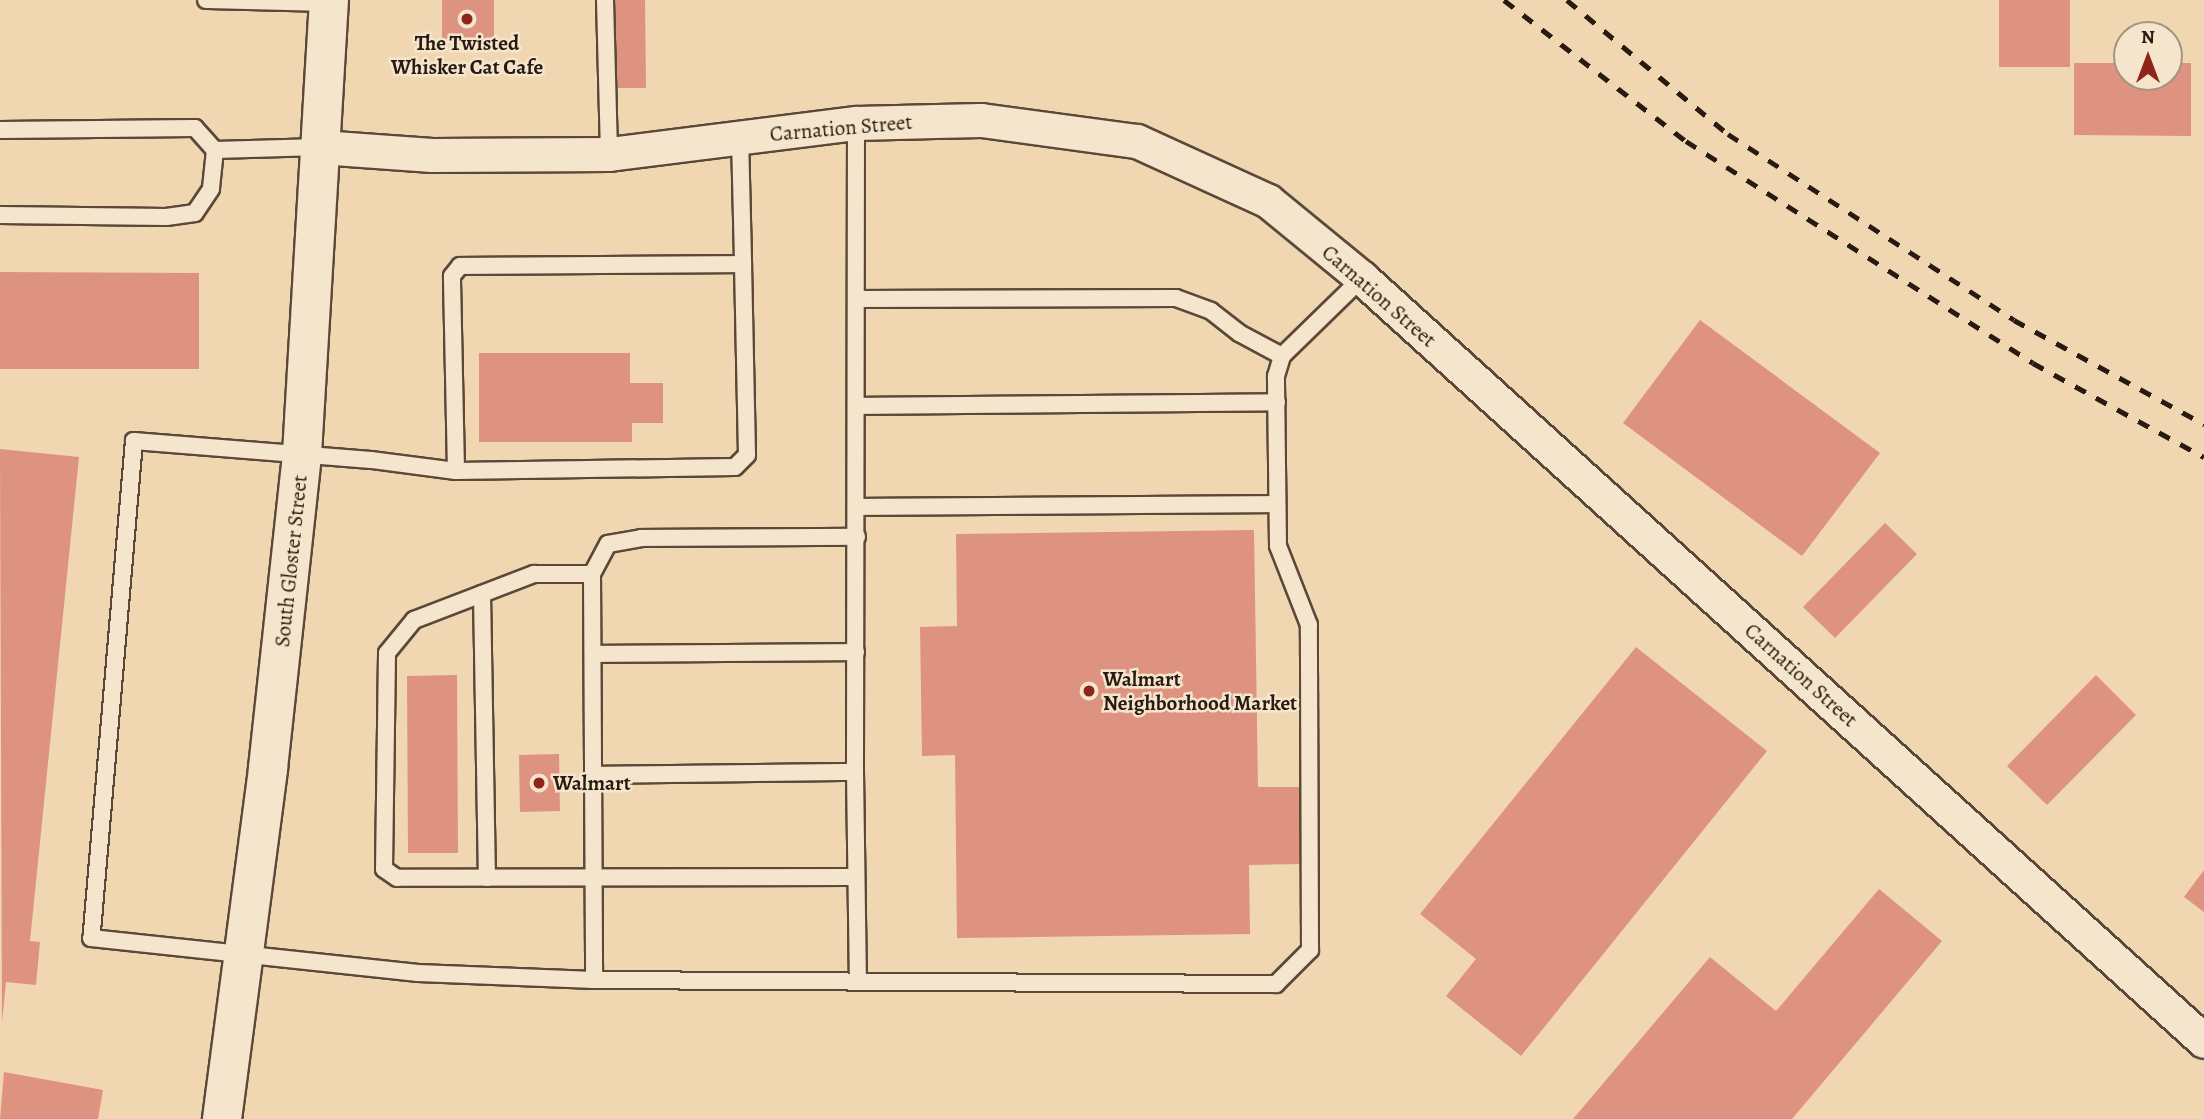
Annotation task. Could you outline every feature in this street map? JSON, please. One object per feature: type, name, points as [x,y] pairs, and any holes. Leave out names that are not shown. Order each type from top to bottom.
[{"type":"main road","name":"South Gloster Street","points":[[222,1119],[268,768],[302,454],[329,2]]},
{"type":"street","name":"Carnation Street","points":[[320,147],[432,155],[610,153],[856,123],[981,120],[1137,141],[1268,201],[1362,278],[2204,1041]]},
{"type":"lane","points":[[206,0],[329,2]]},
{"type":"lane","points":[[605,0],[610,153]]},
{"type":"lane","points":[[856,123],[858,537],[855,772],[858,980]]},
{"type":"lane","points":[[0,131],[195,128],[215,150],[211,189],[195,213],[166,217],[0,215]]},
{"type":"lane","points":[[740,137],[747,455],[735,467],[717,470],[456,471],[302,454],[134,441],[91,938],[418,973],[594,980],[1276,984],[1310,950],[1310,625],[1278,546],[1276,376],[1282,356],[1362,278]]},
{"type":"lane","points":[[215,150],[320,147]]},
{"type":"lane","points":[[456,471],[453,276],[460,266],[743,264]]},
{"type":"lane","points":[[856,299],[1176,298],[1211,311],[1240,333],[1282,356]]},
{"type":"lane","points":[[857,406],[1277,402]]},
{"type":"lane","points":[[858,507],[1277,504]]},
{"type":"lane","points":[[594,980],[592,574],[608,544],[641,538],[858,537]]},
{"type":"lane","points":[[592,574],[534,574],[414,620],[387,653],[384,869],[397,878],[856,877]]},
{"type":"lane","points":[[482,594],[487,878]]},
{"type":"lane","points":[[593,654],[856,652]]},
{"type":"lane","points":[[594,775],[855,772]]},
{"type":"building","points":[[442,0],[494,0],[494,39],[442,39]]},
{"type":"building","points":[[605,0],[645,0],[646,88],[606,88]]},
{"type":"building","points":[[1999,0],[2070,0],[2070,67],[1999,67]]},
{"type":"building","points":[[2074,63],[2113,63],[2113,91],[2183,91],[2183,63],[2191,63],[2191,136],[2074,135]]},
{"type":"building","points":[[0,272],[199,273],[199,369],[0,369]]},
{"type":"building","points":[[1700,320],[1880,453],[1802,556],[1623,423]]},
{"type":"building","points":[[479,353],[630,353],[630,383],[663,383],[663,423],[632,423],[632,442],[479,442]]},
{"type":"building","points":[[0,449],[79,457],[30,941],[40,942],[36,985],[6,982],[2,1023]]},
{"type":"building","points":[[1885,523],[1917,554],[1835,638],[1803,607]]},
{"type":"building","name":"Walmart Neighborhood Market","points":[[1254,530],[1258,787],[1303,787],[1304,864],[1249,865],[1250,934],[957,938],[955,755],[922,756],[920,627],[957,626],[956,534]]},
{"type":"building","points":[[1636,647],[1767,751],[1521,1056],[1446,996],[1476,959],[1420,914]]},
{"type":"building","points":[[457,675],[458,853],[408,853],[407,676]]},
{"type":"building","points":[[2096,675],[2136,715],[2047,805],[2007,766]]},
{"type":"building","name":"Walmart","points":[[559,754],[560,811],[520,812],[519,755]]},
{"type":"building","points":[[2204,870],[2204,912],[2184,897]]},
{"type":"building","points":[[1879,889],[1942,941],[1792,1119],[1573,1119],[1710,957],[1776,1011]]},
{"type":"building","points":[[4,1072],[103,1090],[98,1119],[0,1119]]},
{"type":"railway","points":[[1504,0],[1686,141],[2033,363],[2204,457]]},
{"type":"railway","points":[[1567,0],[1728,134],[2014,320],[2204,424]]},
{"type":"place","name":"The Twisted Whisker Cat Cafe","points":[[467,19]]},
{"type":"place","name":"Walmart Neighborhood Market","points":[[1089,691]]},
{"type":"place","name":"Walmart","points":[[539,783]]}]
